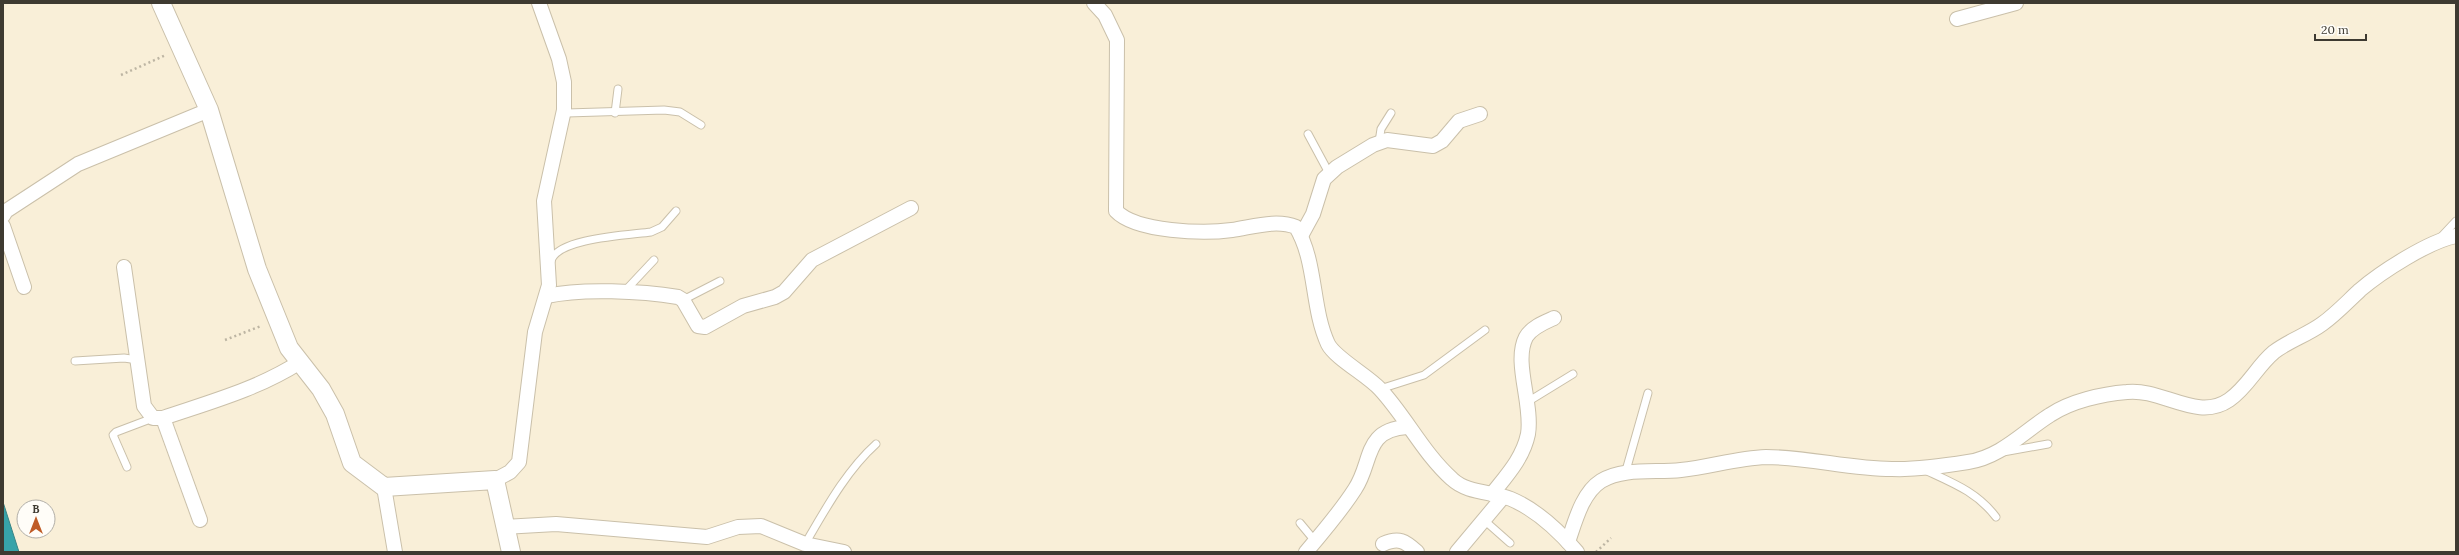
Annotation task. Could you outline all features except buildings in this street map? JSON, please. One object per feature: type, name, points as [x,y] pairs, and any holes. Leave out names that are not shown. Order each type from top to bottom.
[{"type":"street","points":[[161,3],[209,110],[257,269],[288,348],[321,388],[335,414],[352,463],[384,487],[495,480],[510,472],[519,462],[535,332],[547,296],[549,271],[544,201],[564,119],[563,74],[539,3]]},
{"type":"street","points":[[1094,3],[1105,15],[1117,40],[1116,211],[1129,221],[1167,230],[1223,231],[1259,225],[1288,224],[1296,227],[1301,236],[1328,344],[1333,352],[1380,389],[1407,427],[1452,480],[1466,488],[1497,495],[1533,511],[1573,547]]},
{"type":"street","points":[[1957,19],[2016,3]]},
{"type":"street","points":[[3,216],[6,211],[78,164],[209,110]]},
{"type":"street","points":[[1301,236],[1313,214],[1324,179],[1329,173],[1379,142],[1387,140],[1433,146],[1442,141],[1459,120],[1480,114]]},
{"type":"street","points":[[547,296],[560,293],[663,294],[683,300],[698,326],[705,327],[744,306],[775,297],[784,292],[812,260],[910,208]]},
{"type":"street","points":[[3,226],[24,287]]},
{"type":"street","points":[[1573,547],[1577,514],[1591,492],[1601,481],[1625,474],[1681,470],[1738,460],[1766,458],[1821,461],[1892,469],[1920,467],[1970,461],[1993,454],[2009,446],[2053,413],[2100,396],[2129,391],[2153,393],[2194,407],[2213,407],[2228,401],[2242,390],[2275,351],[2332,317],[2374,278],[2437,242],[2456,236]]},
{"type":"street","points":[[124,267],[144,406],[158,418],[200,520]]},
{"type":"street","points":[[1458,552],[1484,520],[1525,446],[1528,432],[1529,401],[1522,363],[1523,347],[1527,336],[1534,328],[1554,318]]},
{"type":"street","points":[[158,418],[274,379],[300,362]]},
{"type":"street","points":[[1311,547],[1356,488],[1369,452],[1375,442],[1382,434],[1395,428],[1407,427]]},
{"type":"street","points":[[495,480],[511,552]]},
{"type":"street","points":[[384,487],[395,552]]},
{"type":"street","points":[[505,527],[556,524],[707,537],[749,525],[761,526],[805,544],[844,552]]},
{"type":"street","points":[[1383,544],[1395,539],[1401,540],[1416,552]]},
{"type":"lane","points":[[615,113],[618,89]]},
{"type":"lane","points":[[564,119],[567,113],[615,113],[664,110],[680,112],[701,125]]},
{"type":"lane","points":[[1379,142],[1381,128],[1391,113]]},
{"type":"lane","points":[[1308,134],[1329,173]]},
{"type":"lane","points":[[549,271],[552,256],[560,249],[576,243],[651,232],[662,227],[676,211]]},
{"type":"lane","points":[[2437,242],[2456,221]]},
{"type":"lane","points":[[622,293],[654,260]]},
{"type":"lane","points":[[683,300],[720,281]]},
{"type":"lane","points":[[1380,389],[1424,375],[1485,330]]},
{"type":"lane","points":[[75,362],[124,358],[138,360]]},
{"type":"lane","points":[[1529,401],[1573,374]]},
{"type":"lane","points":[[1625,474],[1648,393]]},
{"type":"lane","points":[[127,467],[114,435],[116,432],[158,418]]},
{"type":"lane","points":[[805,544],[833,497],[865,453],[876,444]]},
{"type":"lane","points":[[1993,454],[2048,444]]},
{"type":"lane","points":[[1920,467],[1973,492],[1996,517]]},
{"type":"lane","points":[[1484,520],[1510,544]]},
{"type":"lane","points":[[1300,523],[1311,547]]},
{"type":"path","points":[[121,75],[181,48]]},
{"type":"path","points":[[225,340],[257,326],[279,324]]},
{"type":"path","points":[[1596,552],[1611,538]]},
{"type":"water","points":[[3,502],[19,552],[3,552]]}]
